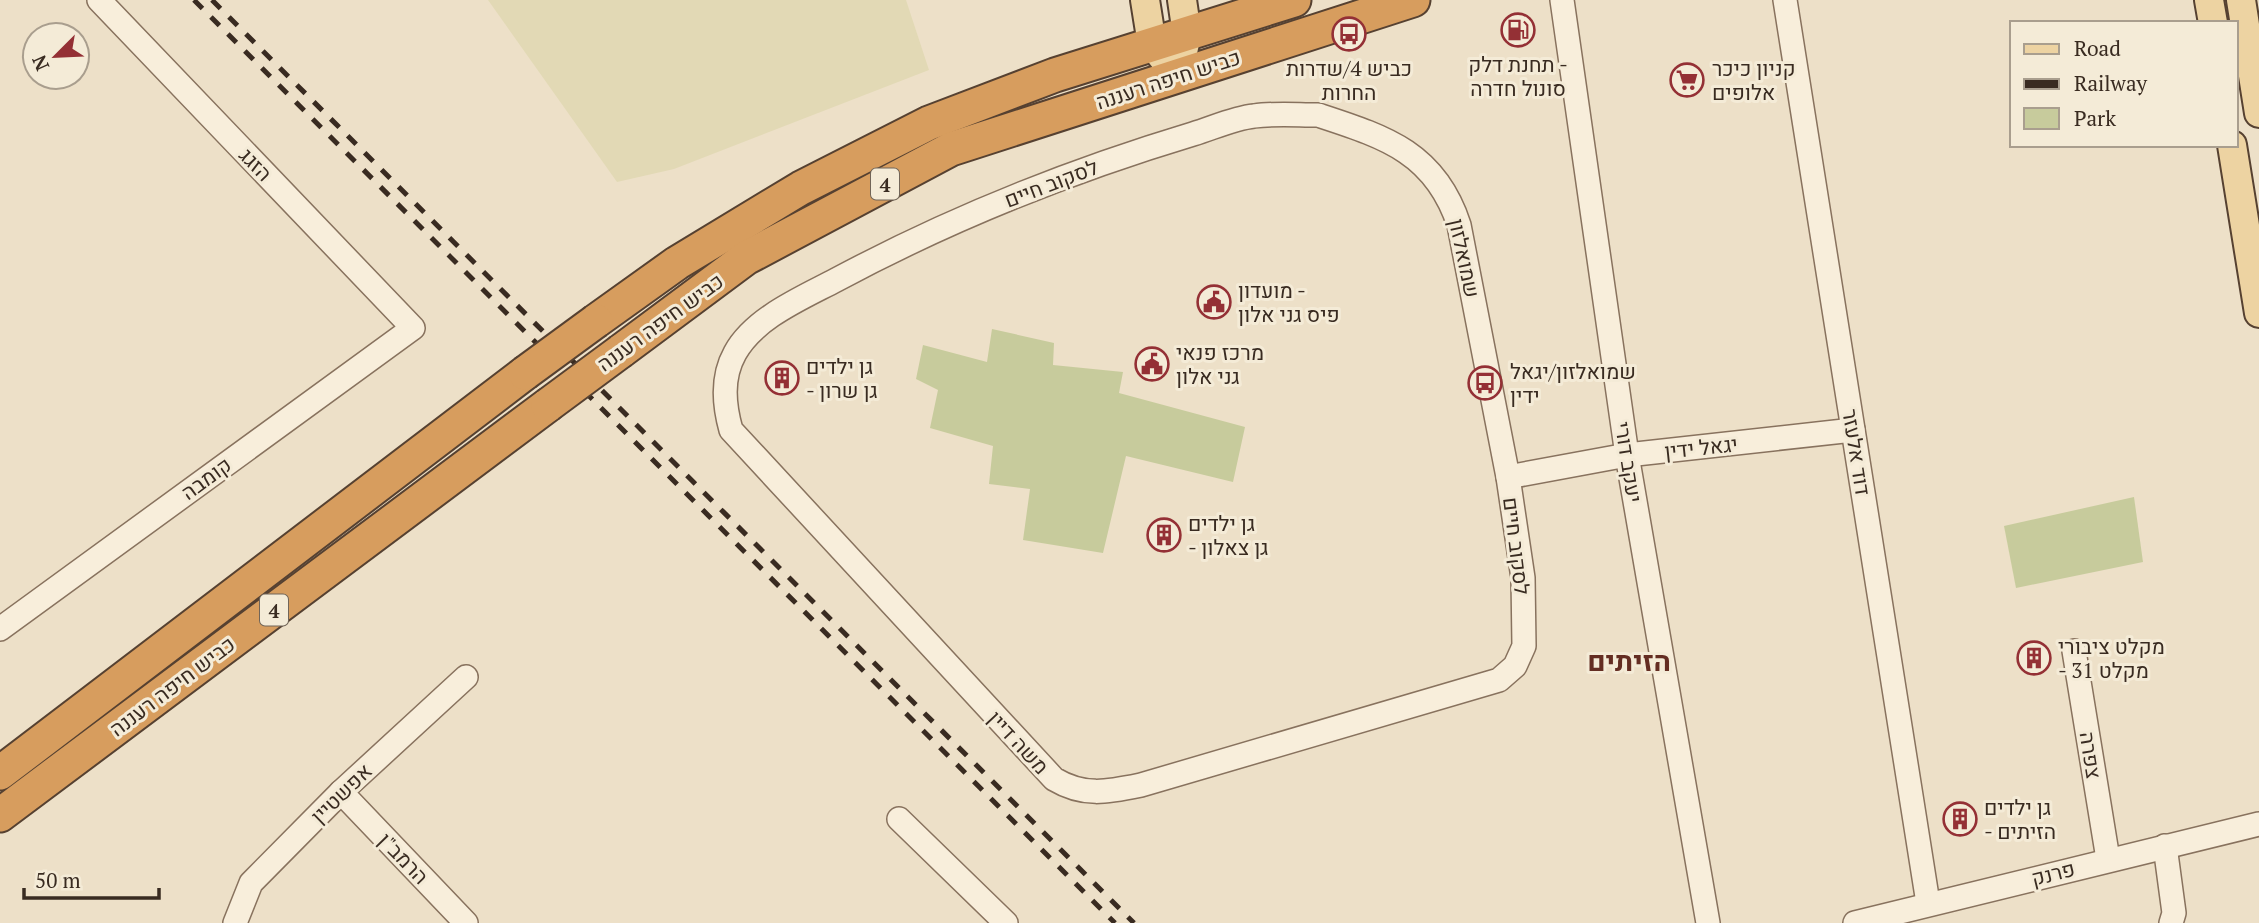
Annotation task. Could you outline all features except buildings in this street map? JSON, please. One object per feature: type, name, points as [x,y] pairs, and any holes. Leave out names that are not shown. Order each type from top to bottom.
[{"type":"highway","points":[[1203,0],[1225,8],[1284,3]]},
{"type":"highway","name":"כביש חיפה רעננה","points":[[0,815],[746,258],[951,149],[1413,0]]},
{"type":"highway","name":"כביש חיפה רעננה","points":[[0,773],[524,373],[677,263],[801,188],[929,123],[1055,75],[1284,3]]},
{"type":"main road","points":[[1145,0],[1152,44],[1177,76]]},
{"type":"main road","points":[[1177,76],[1187,34],[1182,0]]},
{"type":"main road","points":[[2209,0],[2213,21]]},
{"type":"main road","points":[[2247,7],[2259,113]]},
{"type":"main road","points":[[2232,147],[2259,313]]},
{"type":"street","name":"הזגג","points":[[99,0],[412,328]]},
{"type":"street","name":"יעקב דורי","points":[[1562,0],[1628,455],[1708,923]]},
{"type":"street","name":"דוד אלעזר","points":[[1785,0],[1928,903]]},
{"type":"street","name":"לסקוב חיים","points":[[799,299],[931,230],[1137,151],[1254,116],[1318,116]]},
{"type":"street","name":"שמואלזון","points":[[1318,116],[1380,135],[1413,154],[1441,183],[1451,202],[1459,225],[1508,477]]},
{"type":"street","name":"משה דיין","points":[[799,299],[760,324],[734,354],[725,386],[724,406],[731,430],[1054,779],[1071,789],[1103,793],[1141,785],[1499,680],[1515,666],[1524,646],[1526,615]]},
{"type":"street","name":"קומבה","points":[[0,629],[412,328]]},
{"type":"street","name":"יגאל ידין","points":[[1508,477],[1628,455],[1853,430]]},
{"type":"street","name":"לסקוב חיים","points":[[1508,477],[1526,615]]},
{"type":"street","name":"צפרה","points":[[2074,651],[2108,859]]},
{"type":"street","name":"אפשטיין","points":[[235,923],[251,883],[341,792],[466,677]]},
{"type":"street","name":"הרמב\"ן","points":[[341,792],[466,923]]},
{"type":"street","points":[[899,819],[1006,923]]},
{"type":"street","name":"פרנק","points":[[1855,923],[2256,824]]},
{"type":"street","points":[[2165,846],[2174,913],[2171,923]]},
{"type":"shaded area","points":[[488,0],[906,0],[929,70],[674,169],[617,182]]},
{"type":"green space","points":[[992,329],[1054,343],[1053,365],[1123,372],[1119,393],[1245,427],[1233,482],[1126,456],[1103,553],[1023,540],[1030,489],[989,484],[993,446],[930,428],[938,390],[916,379],[923,345],[987,362]]},
{"type":"green space","points":[[2134,497],[2143,562],[2016,588],[2004,526]]},
{"type":"railway","points":[[194,0],[1115,923]]},
{"type":"railway","points":[[212,0],[1134,923]]},
{"type":"place","name":"תחנת דלק - סונול חדרה","points":[[1518,30]]},
{"type":"place","name":"כביש 4/שדרות החרות","points":[[1349,34]]},
{"type":"place","name":"קניון כיכר אלופים","points":[[1687,80]]},
{"type":"place","name":"מועדון - פיס גני אלון","points":[[1214,302]]},
{"type":"place","name":"מרכז פנאי גני אלון","points":[[1152,364]]},
{"type":"place","name":"גן ילדים - גן שרון","points":[[782,378]]},
{"type":"place","name":"שמואלזון/יגאל ידין","points":[[1485,383]]},
{"type":"place","name":"גן ילדים - גן צאלון","points":[[1164,535]]},
{"type":"place","name":"מקלט ציבורי - מקלט 31","points":[[2034,658]]},
{"type":"place","name":"גן ילדים - הזיתים","points":[[1960,819]]},
{"type":"district","name":"הזיתים","points":[[1629,660]]}]
